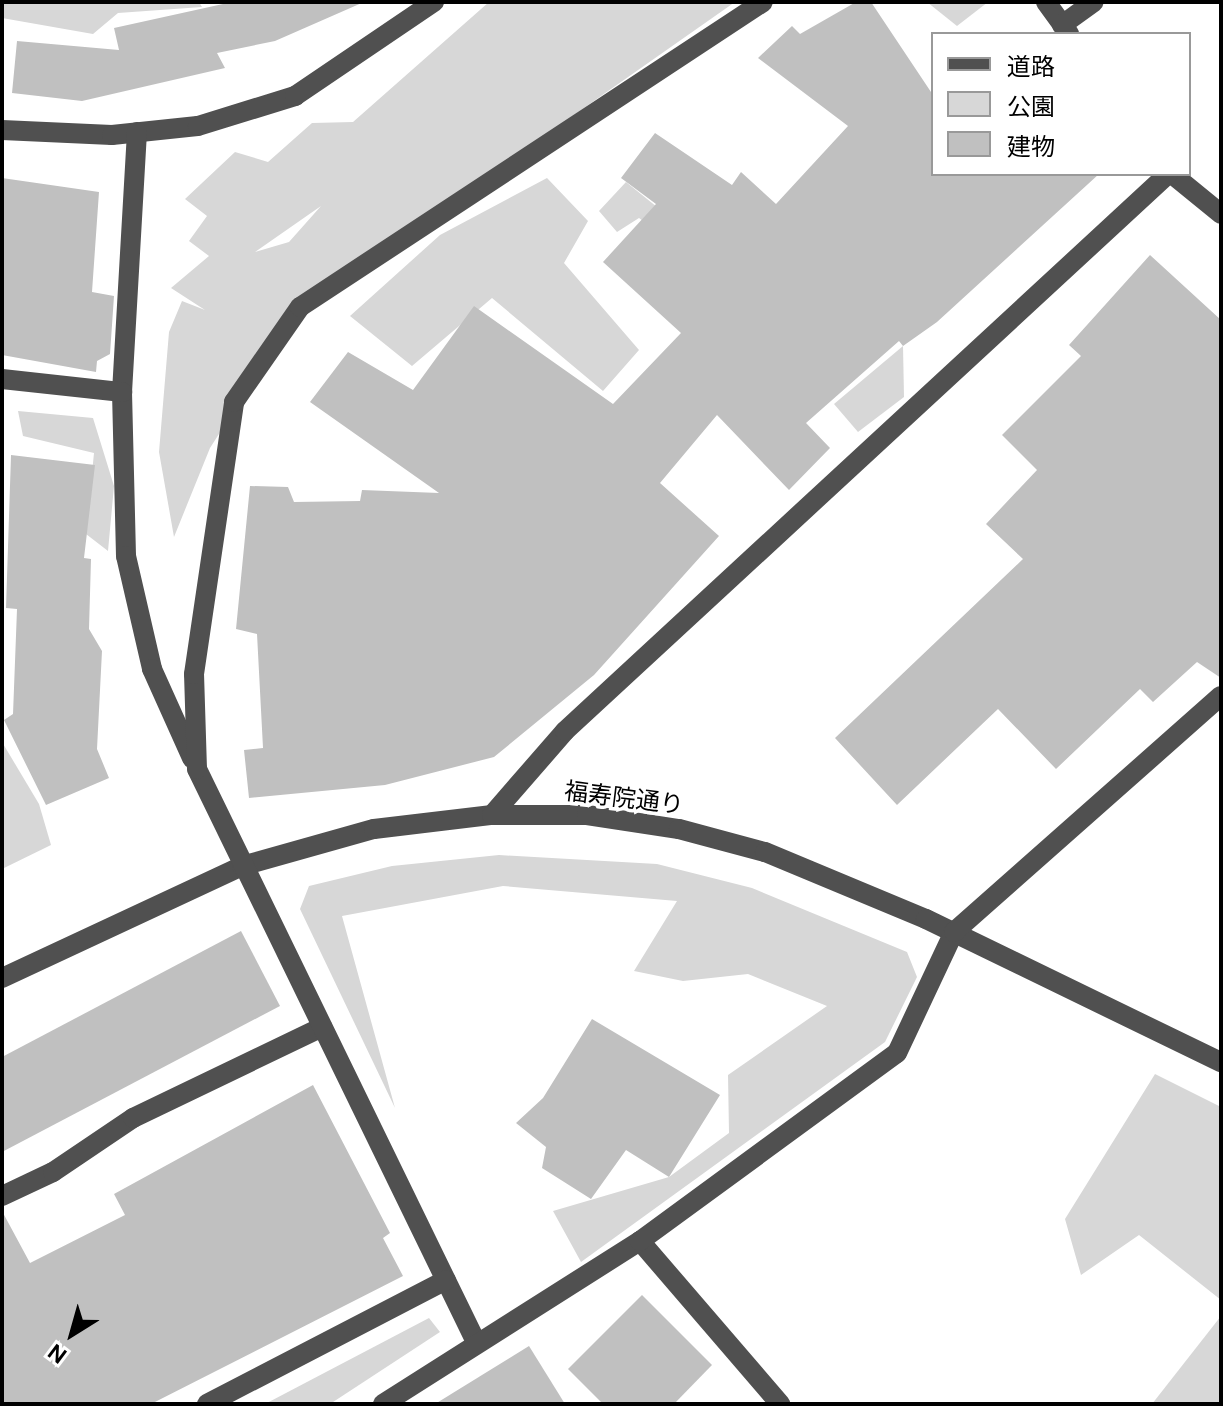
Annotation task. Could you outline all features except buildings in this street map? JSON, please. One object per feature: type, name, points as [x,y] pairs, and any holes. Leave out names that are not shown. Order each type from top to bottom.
[{"type":"street","points":[[2,130],[137,132],[198,126],[295,96],[434,2]]},
{"type":"street","points":[[197,769],[194,674],[234,402],[300,307],[763,2]]},
{"type":"street","points":[[1046,2],[1065,29],[1094,2]]},
{"type":"street","points":[[137,132],[122,392],[126,556],[152,669],[242,866],[476,1342]]},
{"type":"street","points":[[492,815],[565,731],[1168,176]]},
{"type":"street","points":[[1173,176],[1221,214]]},
{"type":"street","points":[[2,379],[122,392]]},
{"type":"street","points":[[383,1404],[476,1342],[640,1241],[897,1053],[954,932],[1221,696]]},
{"type":"street","name":"福寿院通り","points":[[2,978],[242,866],[374,829],[492,815],[587,815],[679,829],[765,852],[954,932],[1221,1062]]},
{"type":"street","points":[[2,1196],[53,1172],[133,1118],[322,1027]]},
{"type":"street","points":[[640,1241],[780,1404]]},
{"type":"street","points":[[207,1404],[446,1280]]},
{"type":"green space","points":[[2,2],[199,2],[202,7],[118,13],[93,34],[2,18]]},
{"type":"green space","points":[[489,2],[735,2],[300,307],[210,448],[174,537],[159,452],[169,332],[182,301],[205,310],[171,288],[209,256],[189,241],[207,216],[185,199],[235,152],[268,162],[312,123],[353,122]],"holes":[[[321,206],[289,242],[255,252]]]},
{"type":"green space","points":[[927,2],[988,2],[957,26]]},
{"type":"green space","points":[[547,178],[588,221],[564,263],[639,350],[603,391],[492,298],[412,366],[350,316],[440,235]]},
{"type":"green space","points":[[626,182],[714,253],[707,267],[639,218],[617,232],[599,211]]},
{"type":"green space","points":[[903,346],[904,397],[858,432],[834,404]]},
{"type":"green space","points":[[18,411],[93,418],[114,486],[108,551],[86,534],[94,453],[23,436]]},
{"type":"green space","points":[[2,742],[39,804],[51,845],[2,869]]},
{"type":"green space","points":[[499,855],[657,864],[752,888],[907,952],[917,977],[885,1042],[581,1262],[553,1211],[669,1177],[729,1133],[728,1075],[827,1006],[748,974],[683,981],[634,971],[677,901],[503,886],[342,916],[395,1108],[300,909],[309,886],[392,866]]},
{"type":"green space","points":[[1155,1074],[1221,1107],[1221,1300],[1139,1235],[1081,1275],[1065,1219]]},
{"type":"green space","points":[[1221,1316],[1221,1404],[1152,1404]]},
{"type":"green space","points":[[429,1318],[440,1332],[330,1404],[265,1404]]}]
